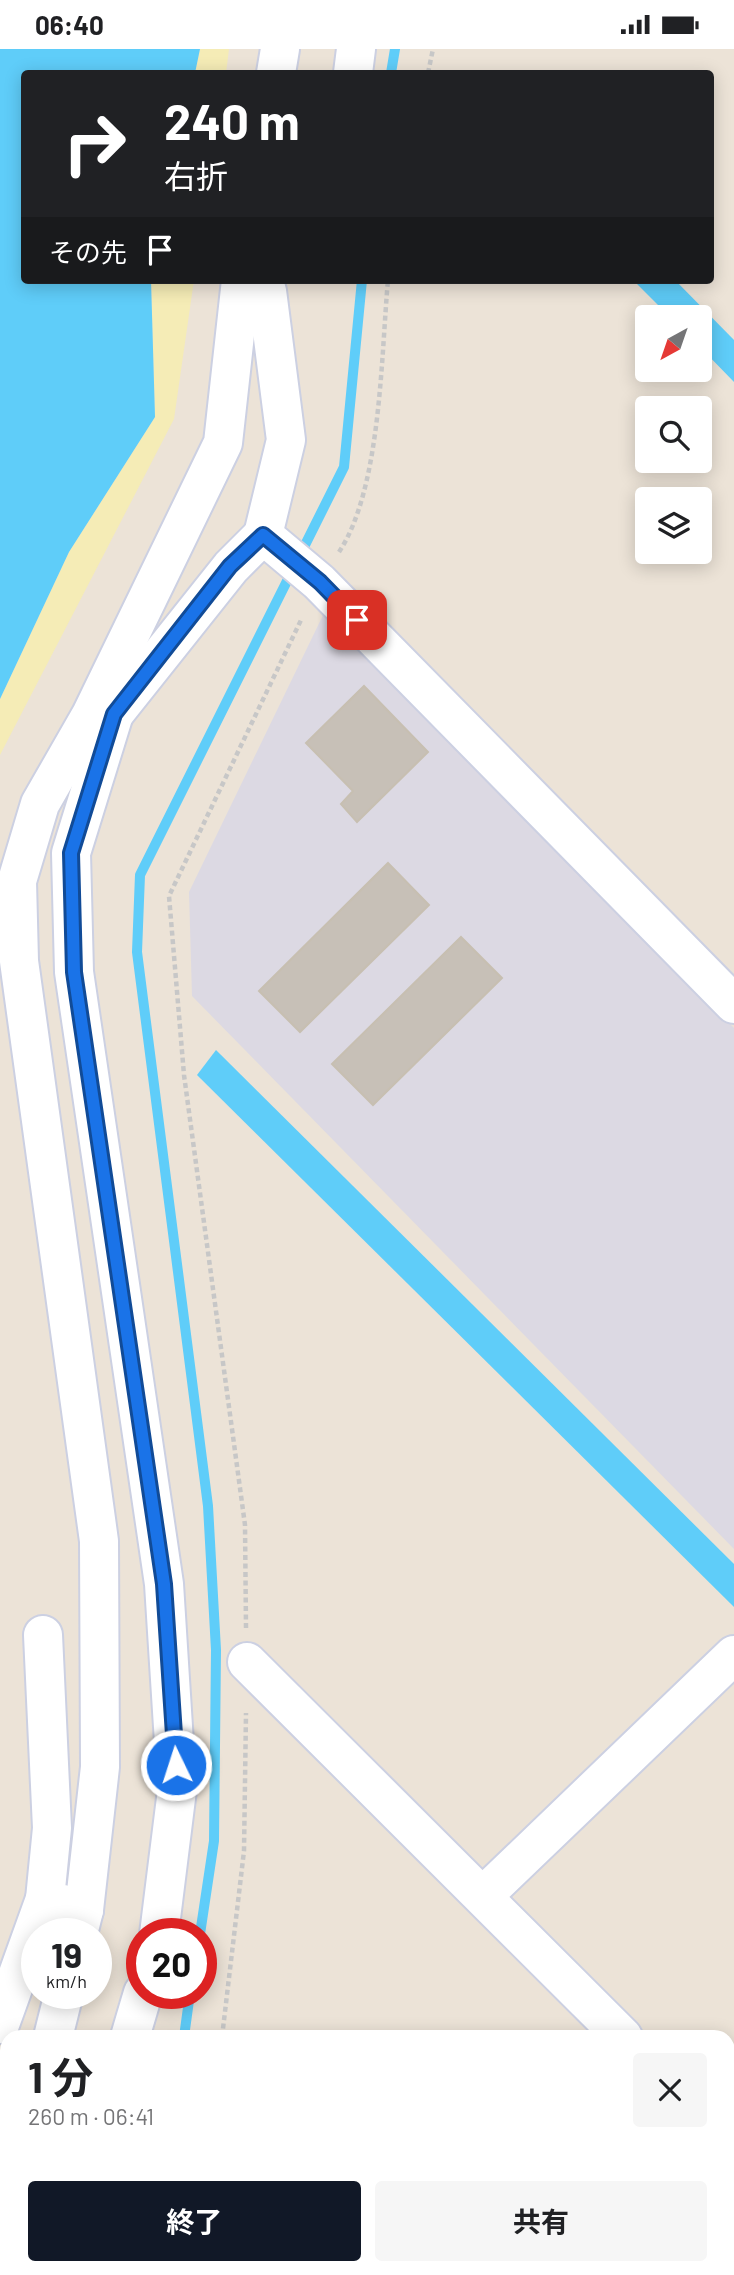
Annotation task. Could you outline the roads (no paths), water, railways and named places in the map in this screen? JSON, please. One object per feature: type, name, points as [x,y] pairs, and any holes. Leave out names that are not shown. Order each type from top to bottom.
[{"type":"street","points":[[276,70],[280,49]]},
{"type":"street","points":[[353,70],[356,49]]},
{"type":"street","points":[[260,284],[286,440],[271,542]]},
{"type":"street","points":[[161,1918],[177,1790],[164,1584],[74,972],[71,853],[103,714],[223,443],[260,284]]},
{"type":"street","points":[[271,542],[320,582],[734,1004]]},
{"type":"street","points":[[81,1918],[100,1767],[99,1541],[19,961],[17,881],[40,804],[103,714],[230,566],[271,542]]},
{"type":"street","points":[[0,2024],[45,1899],[52,1828],[43,1635]]},
{"type":"street","points":[[484,1896],[734,1655]]},
{"type":"street","points":[[247,1662],[616,2030]]},
{"type":"street","points":[[45,1899],[75,1918]]},
{"type":"street","points":[[55,2030],[60,2009]]},
{"type":"street","points":[[132,2030],[138,2009]]},
{"type":"water","points":[[0,49],[200,49],[196,70],[21,70],[21,284],[151,284],[155,417],[69,552],[0,699]]},
{"type":"water","points":[[637,284],[679,284],[700,305],[658,305]]},
{"type":"water","points":[[712,318],[734,340],[734,382],[712,359]]},
{"type":"water","points":[[216,1050],[734,1564],[734,1607],[197,1075]]},
{"type":"waterway","points":[[392,70],[395,49]]},
{"type":"waterway","points":[[202,1918],[214,1841],[216,1650],[208,1506],[137,952],[140,875],[344,467],[362,284]]},
{"type":"waterway","points":[[185,2030],[188,2009]]}]
